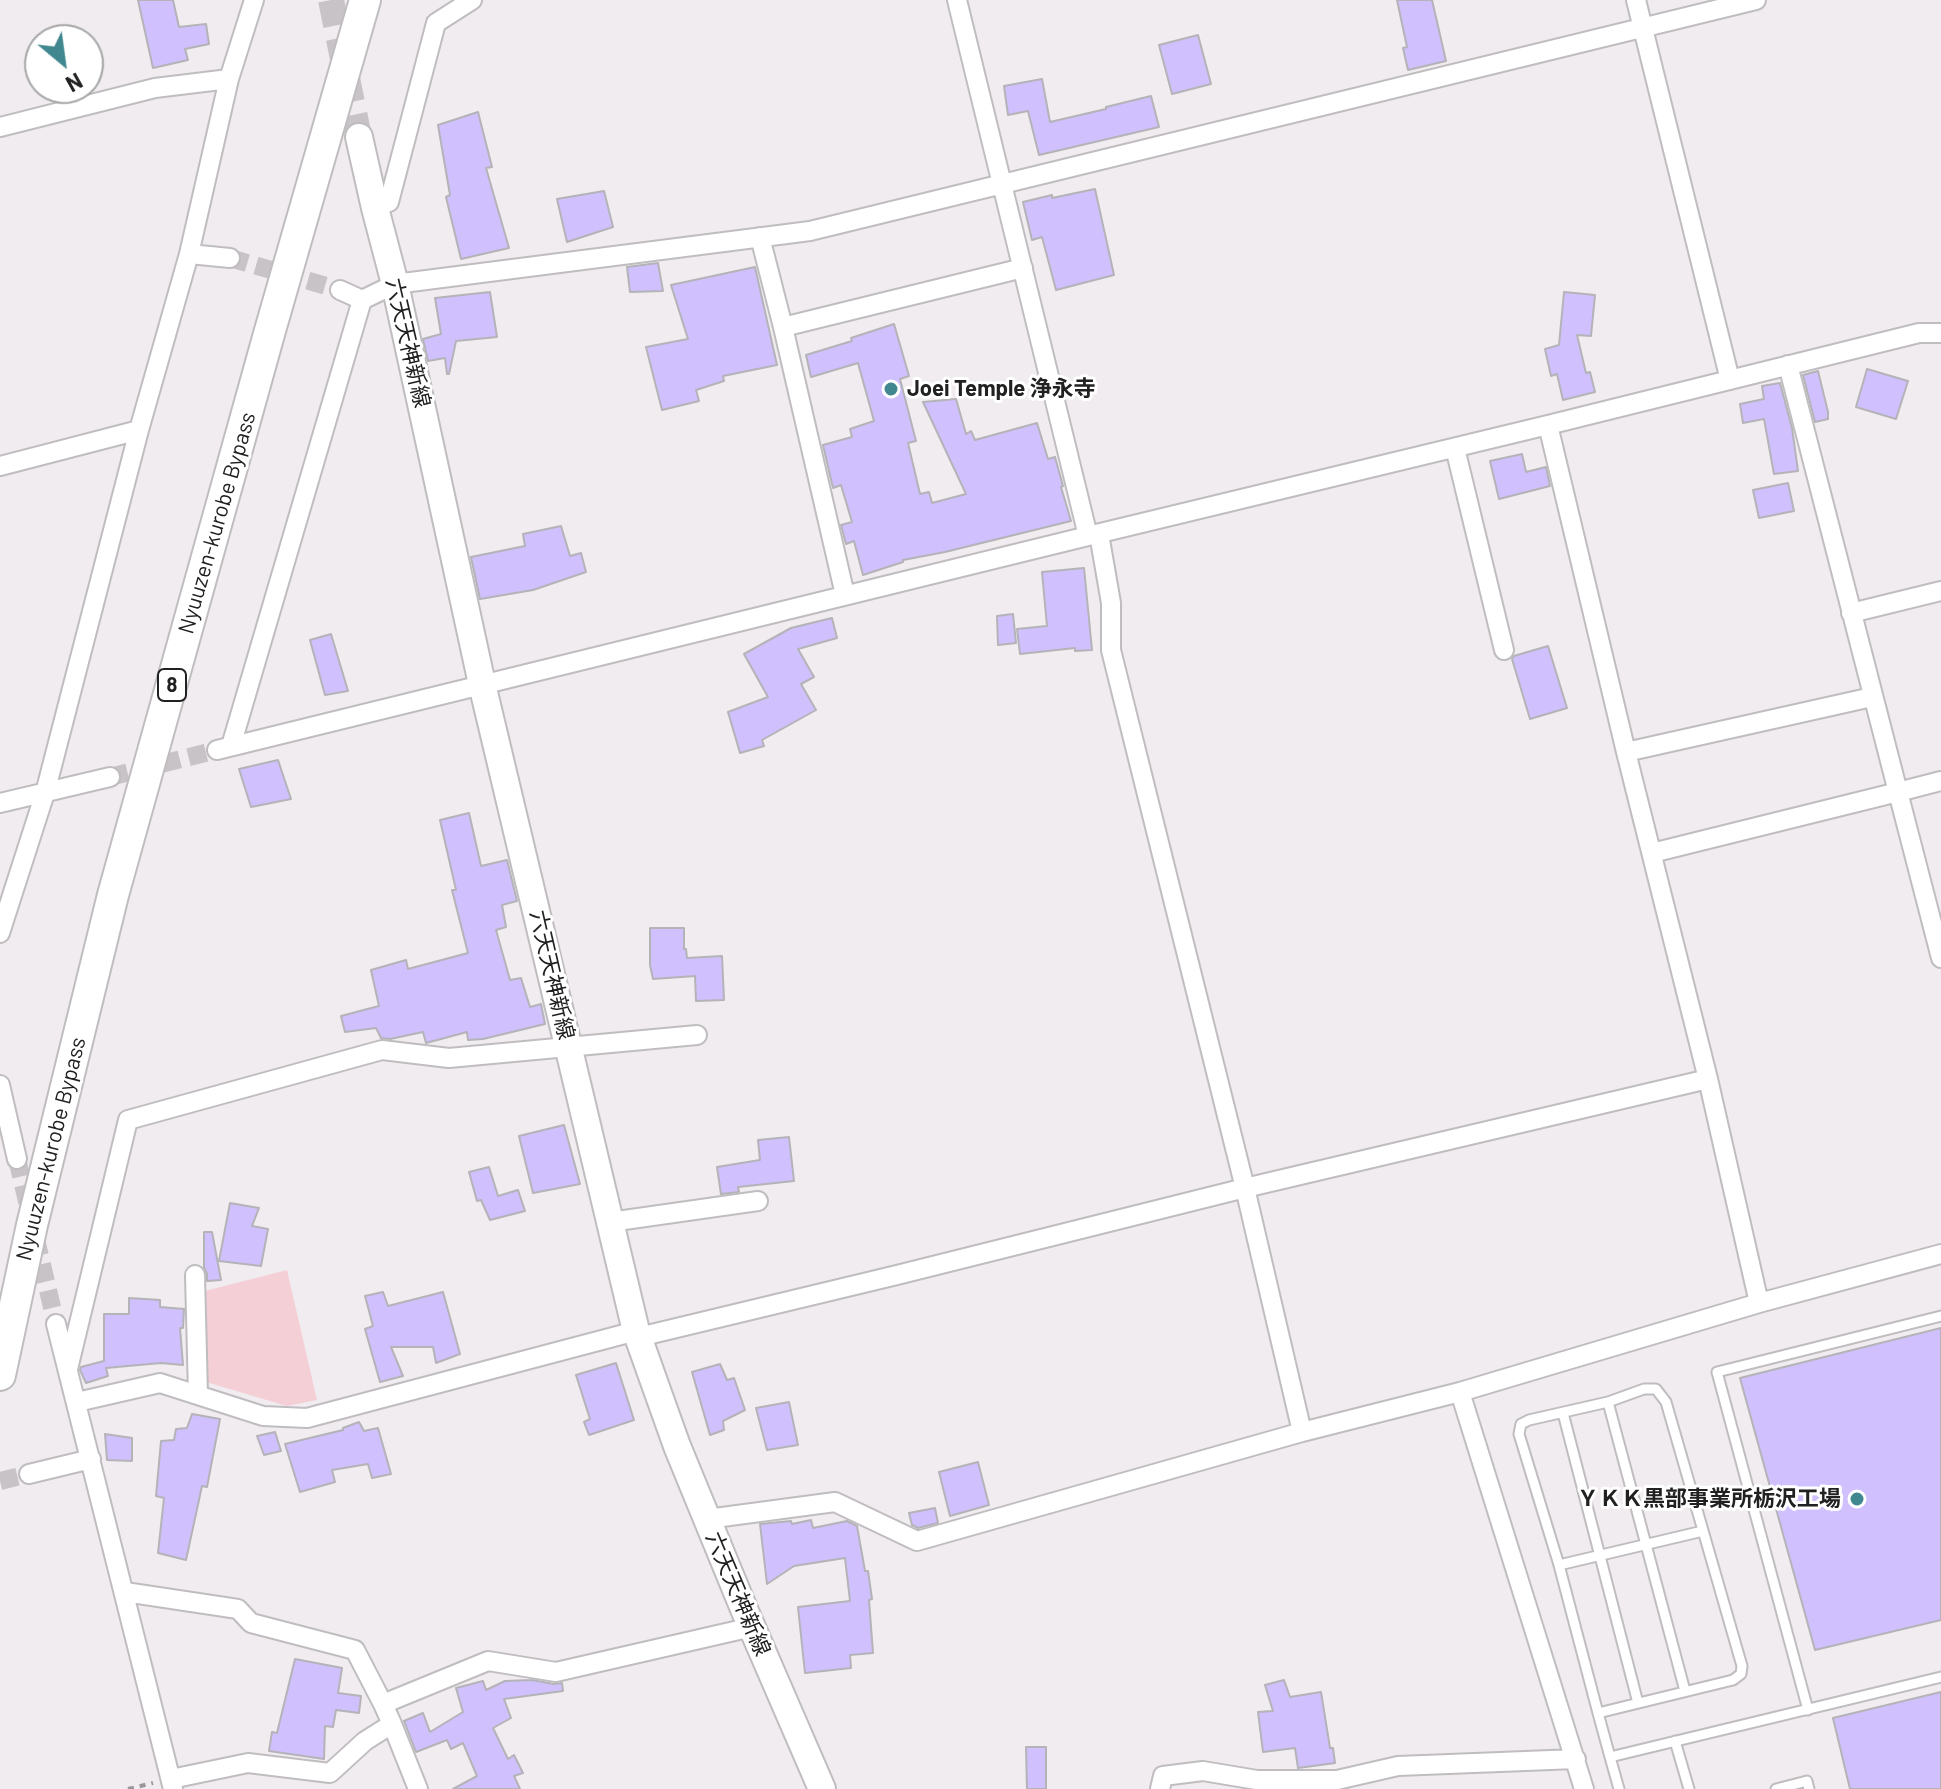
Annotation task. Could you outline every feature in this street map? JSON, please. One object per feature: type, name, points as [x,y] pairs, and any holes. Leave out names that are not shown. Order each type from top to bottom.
[{"type":"highway","name":"Nyuuzen-kurobe Bypass","points":[[0,1375],[32,1225],[113,895],[365,0]]},
{"type":"main road","name":"六天天神新線","points":[[359,137],[395,284],[482,684],[638,1334],[677,1446],[822,1789]]},
{"type":"street","points":[[0,933],[45,793],[139,430],[189,254],[229,79],[254,0]]},
{"type":"street","points":[[375,208],[389,202],[436,23],[438,0]]},
{"type":"street","points":[[436,23],[472,0]]},
{"type":"street","points":[[957,0],[1111,603],[1111,650],[1245,1188],[1302,1432]]},
{"type":"street","points":[[1636,0],[1730,380]]},
{"type":"street","points":[[1756,0],[810,231],[395,284],[362,300],[224,748],[1919,333],[1941,333]]},
{"type":"street","points":[[0,127],[155,88],[229,79]]},
{"type":"street","points":[[760,237],[845,595]]},
{"type":"street","points":[[189,254],[230,258]]},
{"type":"street","points":[[783,327],[1023,268]]},
{"type":"street","points":[[340,290],[362,300]]},
{"type":"street","points":[[1788,365],[1941,958]]},
{"type":"street","points":[[1548,425],[1708,1079],[1759,1303]]},
{"type":"street","points":[[0,466],[139,430]]},
{"type":"street","points":[[1455,448],[1504,650]]},
{"type":"street","points":[[1851,613],[1941,591]]},
{"type":"street","points":[[1626,752],[1872,697]]},
{"type":"street","points":[[0,803],[110,777]]},
{"type":"street","points":[[1652,853],[1941,781]]},
{"type":"street","points":[[68,1369],[128,1120],[382,1050],[449,1058],[697,1035]]},
{"type":"street","points":[[77,1402],[160,1383],[263,1416],[307,1418],[638,1334],[882,1279],[1245,1188],[1708,1079]]},
{"type":"street","points":[[0,1085],[17,1159]]},
{"type":"street","points":[[610,1222],[758,1201]]},
{"type":"street","points":[[707,1519],[835,1502],[917,1541],[1302,1432],[1460,1392],[1759,1303],[1941,1254]]},
{"type":"street","points":[[195,1275],[198,1395]]},
{"type":"street","points":[[56,1324],[172,1784],[248,1763],[330,1773],[365,1741],[392,1724]]},
{"type":"street","points":[[1460,1392],[1584,1789]]},
{"type":"street","points":[[29,1474],[91,1459]]},
{"type":"street","points":[[125,1592],[238,1609],[251,1623],[355,1650],[383,1704],[418,1789]]},
{"type":"street","points":[[383,1704],[488,1661],[556,1672],[752,1627]]},
{"type":"street","points":[[1160,1789],[1163,1776],[1203,1771],[1257,1780],[1337,1780],[1398,1766],[1576,1759]]},
{"type":"lane","points":[[1808,1710],[1717,1372],[1941,1316]]},
{"type":"lane","points":[[1598,1713],[1733,1680],[1741,1674],[1742,1666],[1666,1402],[1656,1389],[1644,1389],[1608,1402],[1521,1424],[1519,1434],[1559,1565],[1598,1713],[1619,1789]]},
{"type":"lane","points":[[1608,1402],[1685,1691]]},
{"type":"lane","points":[[1563,1413],[1638,1703]]},
{"type":"lane","points":[[1559,1565],[1703,1531]]},
{"type":"lane","points":[[1610,1757],[1941,1677]]},
{"type":"lane","points":[[1675,1741],[1689,1789]]},
{"type":"lane","points":[[1776,1789],[1807,1781],[1809,1789]]},
{"type":"path","points":[[128,1789],[172,1784]]},
{"type":"shaded area","points":[[287,1270],[317,1400],[287,1406],[206,1382],[205,1291]]},
{"type":"building","points":[[138,0],[173,0],[179,27],[206,24],[209,44],[185,49],[188,60],[153,68]]},
{"type":"building","points":[[1397,0],[1432,0],[1446,61],[1408,70],[1403,48],[1407,47]]},
{"type":"building","points":[[1198,35],[1211,84],[1172,94],[1159,45]]},
{"type":"building","points":[[1042,79],[1050,122],[1151,96],[1159,127],[1039,155],[1028,111],[1008,115],[1004,86]]},
{"type":"building","points":[[478,112],[492,167],[486,168],[509,248],[461,259],[446,197],[450,195],[438,125]]},
{"type":"building","points":[[1095,189],[1114,275],[1056,290],[1042,237],[1032,240],[1023,202]]},
{"type":"building","points":[[604,191],[613,227],[567,242],[557,199]]},
{"type":"building","points":[[658,263],[663,291],[630,292],[627,267]]},
{"type":"building","points":[[755,267],[777,365],[723,376],[724,381],[696,390],[699,401],[662,410],[646,347],[688,339],[671,285]]},
{"type":"building","points":[[490,292],[497,337],[456,341],[449,374],[445,358],[428,361],[423,339],[441,334],[435,298]]},
{"type":"building","points":[[1564,292],[1595,295],[1591,336],[1577,335],[1586,373],[1590,372],[1595,392],[1563,400],[1557,374],[1551,376],[1545,349],[1559,345]]},
{"type":"building","points":[[894,324],[909,376],[900,379],[916,441],[908,443],[920,494],[929,492],[932,503],[966,494],[923,402],[956,399],[966,434],[971,431],[975,440],[1037,423],[1048,459],[1055,457],[1071,521],[903,560],[863,575],[854,541],[846,544],[841,525],[852,522],[841,485],[833,488],[823,445],[852,437],[850,429],[874,421],[858,363],[811,377],[806,355]]},
{"type":"building","points":[[1867,369],[1908,381],[1896,419],[1856,407]]},
{"type":"building","points":[[1818,371],[1828,419],[1815,422],[1803,375]]},
{"type":"building","points":[[1780,383],[1792,428],[1798,471],[1774,474],[1764,419],[1743,423],[1740,404],[1764,399],[1762,386]]},
{"type":"building","points":[[1522,454],[1526,472],[1546,467],[1550,486],[1499,499],[1490,461]]},
{"type":"building","points":[[1788,483],[1794,511],[1759,518],[1753,490]]},
{"type":"building","points":[[561,526],[570,556],[581,553],[586,572],[533,590],[480,599],[471,557],[525,546],[523,534]]},
{"type":"building","points":[[1084,568],[1092,650],[1075,651],[1075,648],[1020,654],[1017,629],[1047,626],[1042,572]]},
{"type":"building","points":[[1013,614],[1016,643],[998,645],[997,616]]},
{"type":"building","points":[[832,618],[837,638],[798,649],[814,677],[801,684],[816,710],[762,740],[764,746],[740,753],[728,712],[768,697],[744,654],[791,628]]},
{"type":"building","points":[[331,634],[348,691],[325,695],[310,640]]},
{"type":"building","points":[[1548,646],[1567,708],[1530,719],[1512,659]]},
{"type":"building","points":[[278,760],[291,799],[251,807],[239,769]]},
{"type":"building","points":[[469,813],[481,866],[507,860],[517,901],[502,905],[506,927],[496,930],[510,980],[521,978],[530,1007],[541,1004],[545,1024],[483,1039],[468,1040],[467,1032],[426,1043],[423,1032],[390,1039],[381,1038],[376,1028],[345,1032],[341,1016],[379,1006],[371,970],[406,960],[408,969],[468,953],[452,890],[456,890],[440,820]]},
{"type":"building","points":[[650,928],[684,928],[687,958],[722,956],[724,1000],[696,1001],[695,976],[653,979]]},
{"type":"building","points":[[564,1125],[580,1184],[533,1193],[519,1136]]},
{"type":"building","points":[[789,1137],[794,1181],[738,1187],[739,1192],[721,1194],[717,1167],[760,1160],[758,1140]]},
{"type":"building","points":[[489,1167],[498,1196],[518,1190],[525,1211],[490,1220],[481,1200],[477,1201],[469,1172]]},
{"type":"building","points":[[230,1203],[259,1208],[252,1226],[268,1229],[261,1266],[219,1261]]},
{"type":"building","points":[[204,1232],[212,1232],[221,1280],[207,1281]]},
{"type":"building","points":[[383,1292],[388,1306],[443,1292],[460,1354],[436,1363],[433,1347],[391,1347],[403,1376],[380,1382],[365,1329],[373,1326],[365,1296]]},
{"type":"building","points":[[129,1298],[160,1300],[160,1307],[184,1309],[183,1328],[180,1328],[183,1365],[161,1363],[106,1368],[108,1376],[86,1383],[81,1367],[104,1361],[104,1314],[129,1314]]},
{"type":"building","name":"ＹＫＫ黒部事業所栃沢工場","points":[[1941,1328],[1941,1620],[1815,1650],[1740,1378]]},
{"type":"building","points":[[616,1363],[634,1420],[589,1435],[584,1422],[590,1419],[576,1375]]},
{"type":"building","points":[[720,1364],[727,1380],[734,1378],[745,1410],[723,1421],[724,1430],[710,1435],[692,1372]]},
{"type":"building","points":[[789,1402],[798,1445],[767,1450],[756,1408]]},
{"type":"building","points":[[192,1414],[220,1419],[207,1487],[202,1486],[186,1560],[158,1553],[164,1498],[156,1496],[161,1441],[174,1440],[176,1429],[187,1428]]},
{"type":"building","points":[[359,1422],[364,1431],[378,1428],[391,1474],[372,1478],[368,1464],[332,1470],[335,1482],[300,1492],[285,1444],[343,1430]]},
{"type":"building","points":[[275,1432],[281,1451],[264,1455],[257,1436]]},
{"type":"building","points":[[105,1434],[132,1438],[132,1461],[107,1460]]},
{"type":"building","points":[[978,1462],[989,1505],[950,1516],[939,1472]]},
{"type":"building","points":[[935,1508],[938,1523],[918,1528],[912,1525],[909,1513]]},
{"type":"building","points":[[811,1520],[813,1528],[847,1521],[857,1526],[872,1599],[869,1600],[873,1653],[850,1655],[851,1668],[805,1673],[798,1607],[850,1601],[845,1558],[794,1566],[767,1584],[760,1524],[791,1521],[792,1524]]},
{"type":"building","points":[[295,1659],[342,1668],[338,1693],[361,1696],[359,1713],[336,1710],[333,1727],[325,1726],[324,1759],[269,1751],[272,1732],[277,1733]]},
{"type":"building","points":[[1284,1680],[1290,1697],[1321,1692],[1335,1763],[1298,1768],[1295,1748],[1263,1752],[1258,1712],[1273,1711],[1265,1685]]},
{"type":"building","points":[[483,1681],[486,1690],[505,1681],[562,1683],[563,1691],[504,1699],[511,1718],[493,1728],[508,1759],[514,1755],[523,1773],[514,1776],[520,1789],[453,1789],[477,1776],[463,1743],[451,1749],[447,1740],[416,1752],[404,1721],[423,1713],[430,1732],[463,1712],[456,1688]]},
{"type":"building","points":[[1941,1692],[1941,1789],[1850,1789],[1833,1718]]},
{"type":"building","points":[[1026,1747],[1046,1747],[1046,1789],[1027,1789]]},
{"type":"tunnel","points":[[331,0],[359,137]]},
{"type":"tunnel","points":[[230,258],[340,290]]},
{"type":"tunnel","points":[[110,777],[217,750]]},
{"type":"tunnel","points":[[17,1159],[56,1324]]},
{"type":"tunnel","points":[[0,1481],[29,1474]]},
{"type":"place","name":"Joei Temple 浄永寺","points":[[891,389]]},
{"type":"place","name":"ＹＫＫ黒部事業所栃沢工場","points":[[1857,1499]]}]
